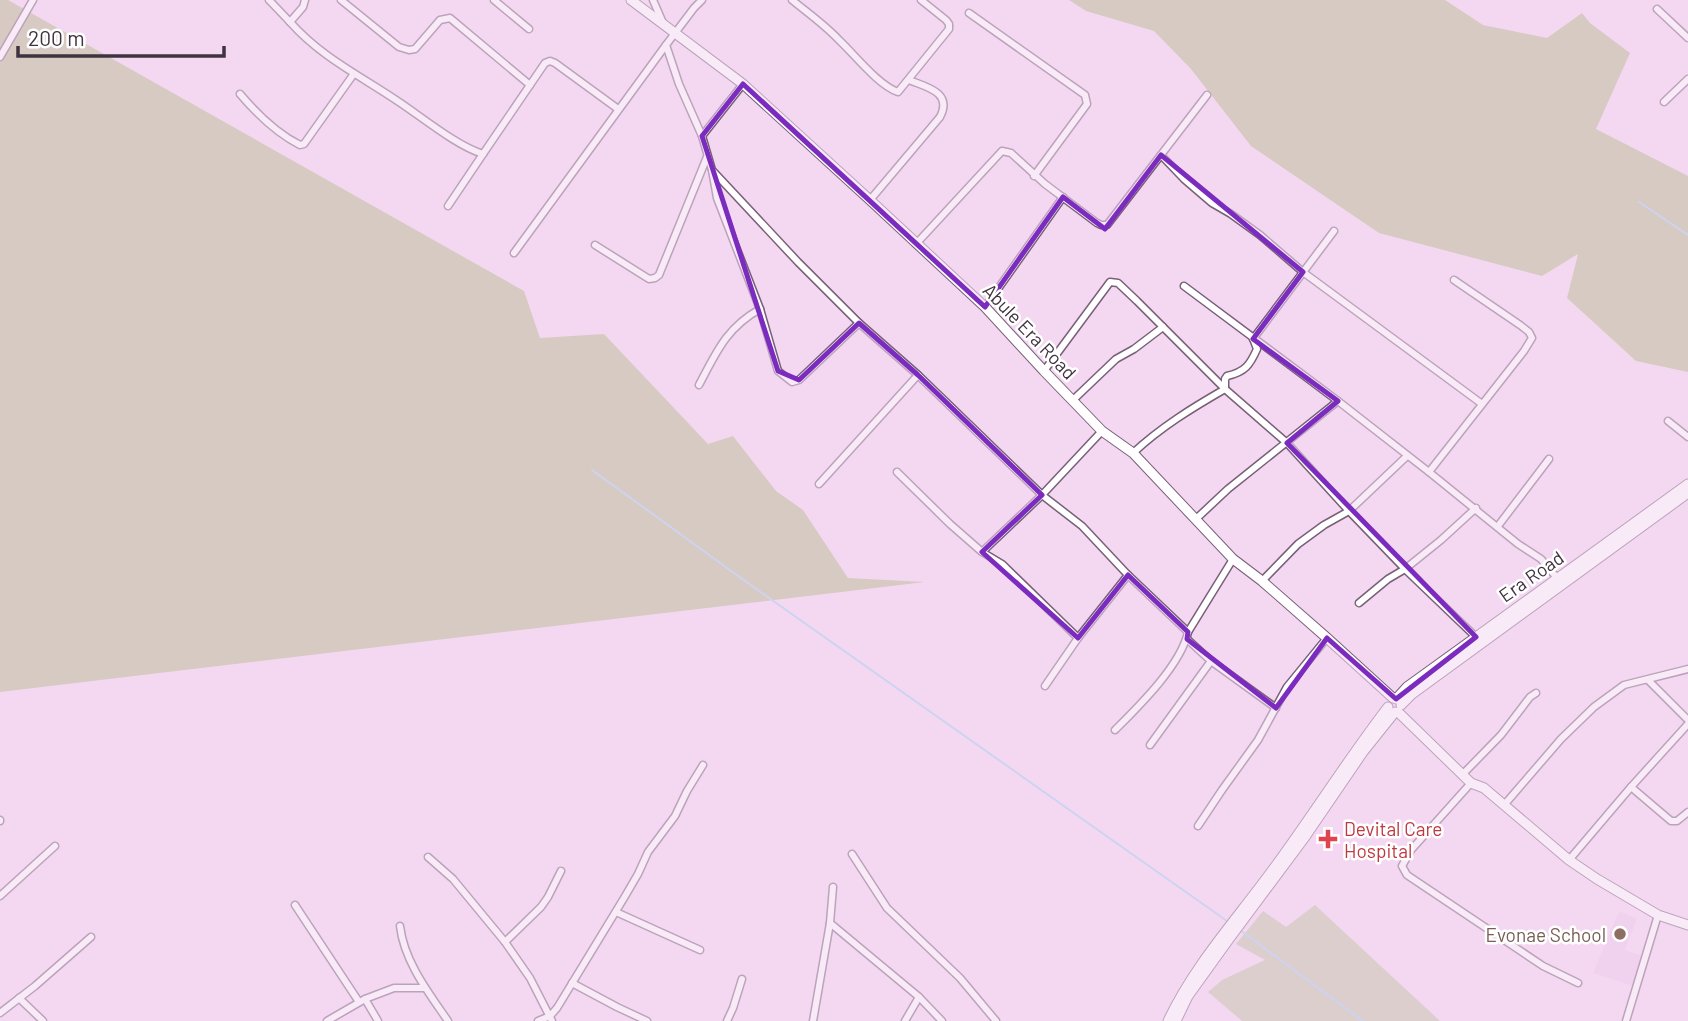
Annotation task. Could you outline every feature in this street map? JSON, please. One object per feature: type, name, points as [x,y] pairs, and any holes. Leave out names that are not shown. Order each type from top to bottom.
[{"type":"street","points":[[0,57],[33,0]]},
{"type":"street","points":[[269,0],[315,47],[353,75],[468,148],[483,153]]},
{"type":"street","points":[[290,23],[305,0]]},
{"type":"street","points":[[341,0],[399,47],[409,50],[415,49],[440,20],[450,18],[530,85]]},
{"type":"street","name":"Abule Era Road","points":[[631,0],[743,84],[985,307],[1102,430],[1133,453],[1233,559],[1327,638],[1471,783],[1484,788],[1569,860],[1597,879],[1658,915],[1688,925]]},
{"type":"street","points":[[653,0],[664,24]]},
{"type":"street","points":[[514,253],[618,109],[702,0]]},
{"type":"street","points":[[792,0],[837,38],[867,69],[898,92],[948,29],[946,20],[921,0]]},
{"type":"street","points":[[499,2],[529,29]]},
{"type":"street","points":[[1657,9],[1688,38]]},
{"type":"street","points":[[969,13],[1077,88],[1087,99],[1087,104],[1034,176]]},
{"type":"street","points":[[666,45],[679,84],[702,136],[717,198],[760,309],[778,372],[792,382],[799,380],[859,323]]},
{"type":"street","points":[[448,206],[545,63],[555,63],[618,109]]},
{"type":"street","points":[[240,94],[258,114],[300,145],[304,144],[353,75]]},
{"type":"street","points":[[1664,102],[1688,79]]},
{"type":"street","points":[[870,200],[944,110],[941,97],[934,90],[909,80]]},
{"type":"street","points":[[702,136],[743,84]]},
{"type":"street","points":[[916,244],[1002,151],[1011,153],[1034,176],[1097,223],[1107,225],[1207,95]]},
{"type":"street","points":[[595,245],[649,279],[659,275],[708,155]]},
{"type":"street","points":[[1161,155],[1212,203],[1231,214],[1303,272],[1482,404]]},
{"type":"street","points":[[712,170],[859,323],[918,375],[1042,495],[1082,526],[1212,661],[1276,708]]},
{"type":"street","points":[[985,307],[1063,197]]},
{"type":"street","points":[[1253,339],[1334,231]]},
{"type":"street","points":[[1429,471],[1532,338],[1520,325],[1454,280]]},
{"type":"street","points":[[1044,371],[1110,282],[1118,283],[1225,389],[1287,443],[1405,569],[1476,636]]},
{"type":"street","points":[[1184,286],[1429,471],[1518,544],[1541,559],[1558,579]]},
{"type":"street","points":[[699,386],[732,330],[760,309]]},
{"type":"street","points":[[1073,400],[1116,359],[1163,327]]},
{"type":"street","points":[[1225,389],[1227,376],[1238,373],[1252,360],[1257,349],[1253,339]]},
{"type":"street","points":[[819,484],[918,375]]},
{"type":"street","points":[[1133,453],[1186,411],[1225,389]]},
{"type":"street","points":[[1196,519],[1228,489],[1338,401]]},
{"type":"street","points":[[1668,421],[1688,437]]},
{"type":"street","points":[[982,552],[1042,495],[1102,430]]},
{"type":"street","points":[[1262,581],[1298,544],[1349,511],[1407,456]]},
{"type":"street","points":[[1498,526],[1549,459]]},
{"type":"street","points":[[897,472],[950,524],[982,552],[1002,564],[1078,638]]},
{"type":"street","name":"Era Road","points":[[1395,705],[1407,687],[1688,484]]},
{"type":"street","points":[[1168,1021],[1199,966],[1244,912],[1359,746],[1395,705],[1688,493]]},
{"type":"street","points":[[1359,603],[1441,540],[1476,508]]},
{"type":"street","points":[[1115,730],[1174,663],[1233,559]]},
{"type":"street","points":[[1045,686],[1078,638],[1128,575]]},
{"type":"street","points":[[1198,826],[1258,740],[1287,687],[1327,638]]},
{"type":"street","points":[[1150,745],[1212,661]]},
{"type":"street","points":[[1505,804],[1561,739],[1624,685],[1688,669]]},
{"type":"street","points":[[1569,860],[1688,722],[1648,680]]},
{"type":"street","points":[[1462,775],[1501,736],[1530,697],[1536,693]]},
{"type":"street","points":[[538,1021],[551,1018],[616,912],[648,852],[675,816],[703,765]]},
{"type":"street","points":[[1471,783],[1411,850],[1402,866],[1407,875],[1543,966],[1578,983]]},
{"type":"street","points":[[1631,787],[1671,821],[1677,821],[1688,813]]},
{"type":"street","points":[[0,896],[55,846]]},
{"type":"street","points":[[852,853],[887,908],[960,978],[996,1021]]},
{"type":"street","points":[[428,857],[453,880],[505,942],[530,978],[551,1018]]},
{"type":"street","points":[[505,942],[541,907],[561,871]]},
{"type":"street","points":[[813,1021],[830,923],[833,887]]},
{"type":"street","points":[[295,905],[378,1021]]},
{"type":"street","points":[[616,912],[700,950]]},
{"type":"street","points":[[1626,1021],[1658,915]]},
{"type":"street","points":[[830,923],[919,997],[942,1021]]},
{"type":"street","points":[[400,926],[405,949],[424,988],[448,1021]]},
{"type":"street","points":[[0,1013],[91,937]]},
{"type":"street","points":[[1176,1021],[1188,996],[1225,937]]},
{"type":"street","points":[[727,1021],[742,979]]},
{"type":"street","points":[[572,983],[647,1021]]},
{"type":"street","points":[[327,1021],[362,1001],[394,988],[424,988]]},
{"type":"street","points":[[905,1021],[919,997]]},
{"type":"street","points":[[19,998],[43,1021]]},
{"type":"highlighted area","points":[[743,84],[985,307],[1063,197],[1105,229],[1161,155],[1303,272],[1253,339],[1338,401],[1287,443],[1476,637],[1396,699],[1327,638],[1276,708],[1187,639],[1188,632],[1128,575],[1078,638],[982,552],[1042,495],[918,375],[859,323],[799,380],[778,371],[702,136]]},
{"type":"shaded area","name":"Evonae School","points":[[1619,911],[1637,919],[1625,950],[1643,956],[1633,986],[1593,973]]},
{"type":"green space","points":[[0,0],[8,0],[524,291],[540,338],[604,334],[708,444],[733,436],[776,491],[803,510],[848,578],[925,582],[0,692]]},
{"type":"green space","points":[[1069,0],[1445,0],[1483,25],[1547,38],[1582,13],[1590,23],[1630,53],[1596,129],[1688,176],[1688,372],[1636,361],[1567,298],[1578,254],[1542,276],[1379,233],[1251,146],[1191,69],[1154,31],[1086,11]]},
{"type":"green space","points":[[1315,905],[1440,1021],[1242,1021],[1208,992],[1222,980],[1265,960],[1236,944],[1263,911],[1286,927]]},
{"type":"waterway","points":[[1639,202],[1688,235]]},
{"type":"waterway","points":[[592,470],[1227,921]]},
{"type":"waterway","points":[[1240,930],[1363,1021]]},
{"type":"place","name":"Devital Care Hospital","points":[[1328,839]]},
{"type":"place","name":"Evonae School","points":[[1620,934]]}]
